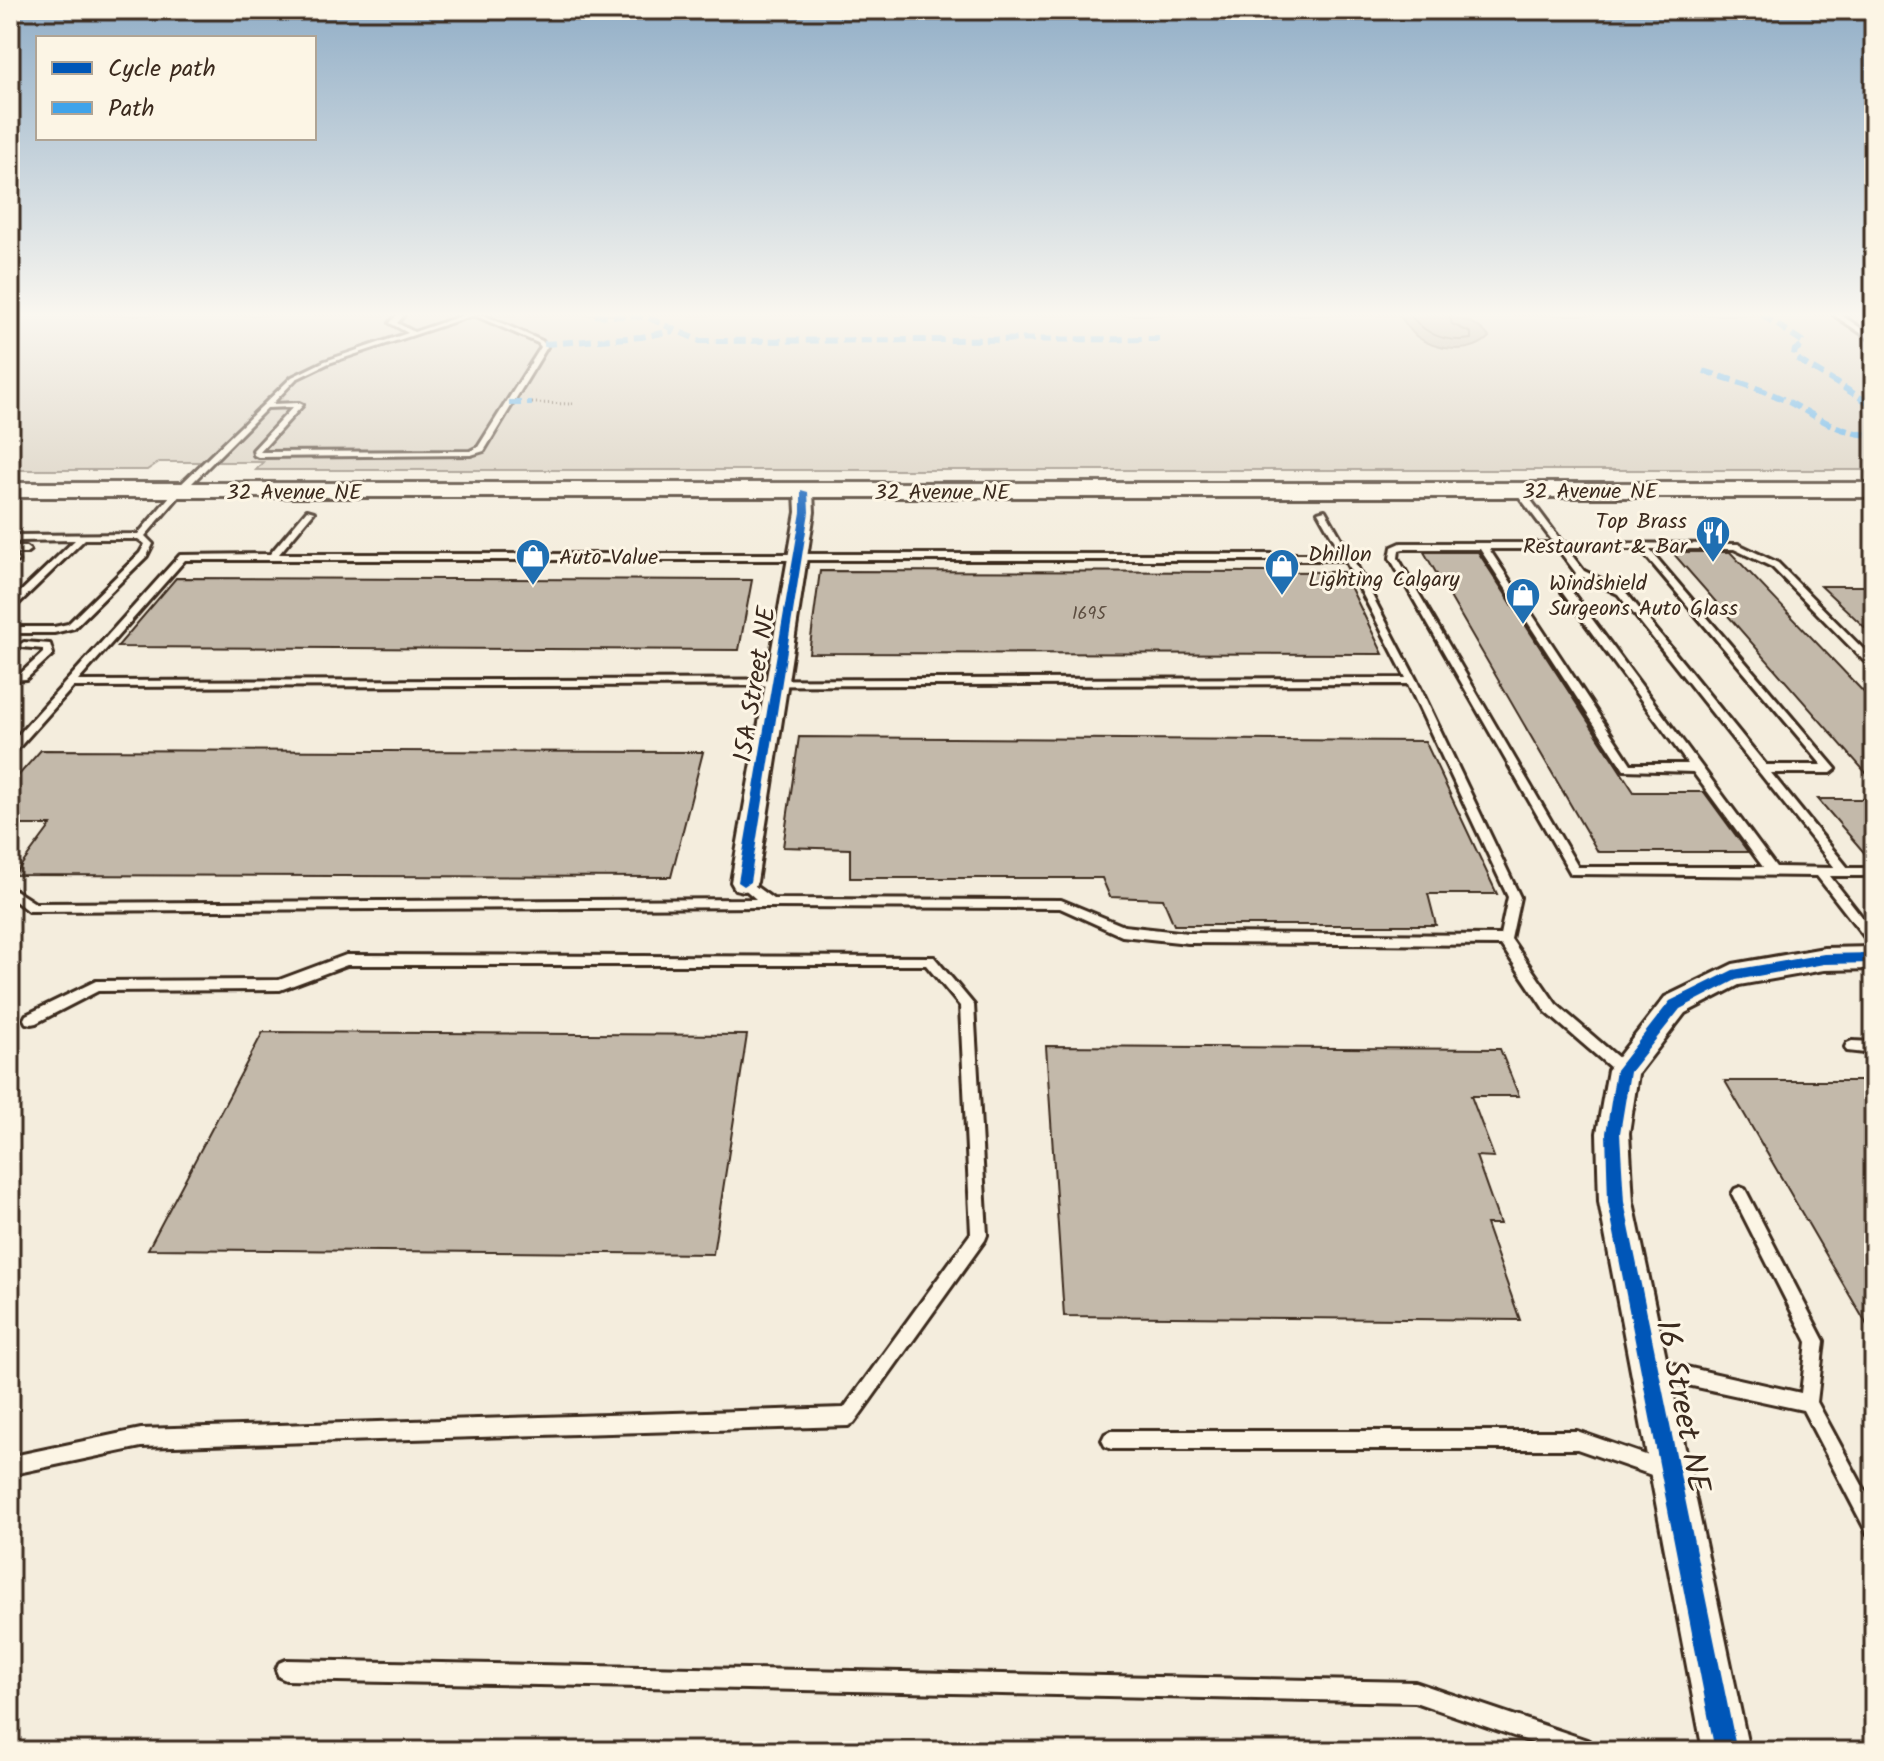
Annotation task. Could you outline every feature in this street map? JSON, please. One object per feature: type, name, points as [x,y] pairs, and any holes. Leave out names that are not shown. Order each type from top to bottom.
[{"type":"main road","name":"32 Avenue NE","points":[[10,513],[310,512],[1518,489],[1874,490]]},
{"type":"main road","name":"32 Avenue NE","points":[[10,490],[1322,512],[1874,511]]},
{"type":"street","name":"15A Street NE","points":[[744,882],[805,502]]},
{"type":"street","points":[[1623,1070],[1675,1005],[1733,975],[1824,959],[1874,958]]},
{"type":"street","name":"16 Street NE","points":[[1623,1070],[1613,1133],[1616,1202],[1726,1751]]},
{"type":"lane","points":[[140,536],[179,491],[275,397]]},
{"type":"lane","points":[[266,406],[299,405],[256,452],[258,455],[471,453],[481,449],[513,397]]},
{"type":"lane","points":[[1518,489],[1581,573],[1621,592],[1845,872]]},
{"type":"lane","points":[[273,556],[310,512]]},
{"type":"lane","points":[[1322,512],[1412,681],[1514,897],[1505,940],[1551,1008],[1623,1070]]},
{"type":"lane","points":[[10,543],[18,538],[140,536],[149,544],[144,554],[71,626],[54,630],[10,630]]},
{"type":"lane","points":[[10,607],[83,537]]},
{"type":"lane","points":[[1874,666],[1775,565],[1735,546],[1401,546],[1395,549],[1394,558],[1575,871],[1874,872]]},
{"type":"lane","points":[[1483,546],[1628,768],[1698,768]]},
{"type":"lane","points":[[1642,546],[1831,769],[1765,769]]},
{"type":"lane","points":[[10,550],[26,550]]},
{"type":"lane","points":[[53,550],[69,550]]},
{"type":"lane","points":[[10,751],[183,557],[1348,557]]},
{"type":"lane","points":[[42,561],[59,560]]},
{"type":"lane","points":[[1581,573],[1567,592],[1773,872]]},
{"type":"lane","points":[[28,574],[44,574]]},
{"type":"lane","points":[[12,589],[29,589]]},
{"type":"lane","points":[[10,677],[23,677],[48,654],[47,646],[24,645]]},
{"type":"lane","points":[[70,684],[1412,681]]},
{"type":"lane","points":[[1820,872],[1874,941]]},
{"type":"lane","points":[[744,882],[770,903]]},
{"type":"lane","points":[[10,891],[32,908],[1061,904],[1122,931],[1188,938],[1505,940]]},
{"type":"lane","points":[[13,1465],[141,1438],[848,1417],[979,1235],[967,1005],[929,960],[346,960],[280,985],[96,986],[31,1019]]},
{"type":"lane","points":[[1852,1047],[1874,1048]]},
{"type":"lane","points":[[1740,1194],[1816,1341],[1808,1403],[1874,1526]]},
{"type":"lane","points":[[1650,1368],[1808,1403]]},
{"type":"lane","points":[[1111,1440],[1577,1440],[1672,1473]]},
{"type":"lane","points":[[286,1670],[1415,1692],[1587,1751]]},
{"type":"path","points":[[532,403],[573,404]]},
{"type":"shaded area","points":[[10,397],[1874,397],[1874,470],[256,470],[263,462],[159,462],[147,470],[10,470]]},
{"type":"building","points":[[1424,552],[1478,552],[1634,792],[1704,792],[1748,852],[1598,852]]},
{"type":"building","points":[[1672,552],[1730,552],[1874,703],[1874,782]]},
{"type":"building","points":[[820,571],[1343,572],[1383,654],[809,653]]},
{"type":"building","points":[[176,578],[752,580],[739,650],[117,647]]},
{"type":"building","points":[[1821,586],[1874,586],[1874,636]]},
{"type":"building","points":[[799,737],[1425,741],[1497,894],[1428,894],[1436,925],[1174,925],[1163,899],[1110,897],[1102,878],[850,878],[850,849],[783,847]]},
{"type":"building","points":[[41,750],[703,752],[671,877],[14,875],[51,825],[10,825],[10,785]]},
{"type":"building","points":[[1818,799],[1874,799],[1874,864]]},
{"type":"building","points":[[263,1032],[747,1035],[713,1254],[148,1249]]},
{"type":"building","points":[[1046,1046],[1500,1049],[1519,1096],[1471,1096],[1494,1157],[1476,1156],[1500,1224],[1486,1224],[1520,1320],[1064,1316]]},
{"type":"building","points":[[1725,1081],[1874,1081],[1874,1337]]},
{"type":"marked path","points":[[1779,397],[1826,424],[1860,435],[1874,435]]},
{"type":"marked path","points":[[1859,397],[1874,406]]},
{"type":"marked path","points":[[509,403],[532,403]]},
{"type":"cycle path","points":[[744,882],[805,512],[804,492]]},
{"type":"cycle path","points":[[1726,1751],[1616,1202],[1613,1133],[1623,1070],[1675,1005],[1733,975],[1824,959],[1874,958]]},
{"type":"place","name":"Top Brass Restaurant & Bar","points":[[1713,564]]},
{"type":"place","name":"Auto Value","points":[[533,587]]},
{"type":"place","name":"Dhillon Lighting Calgary","points":[[1282,597]]},
{"type":"place","name":"Windshield Surgeons Auto Glass","points":[[1523,626]]}]
